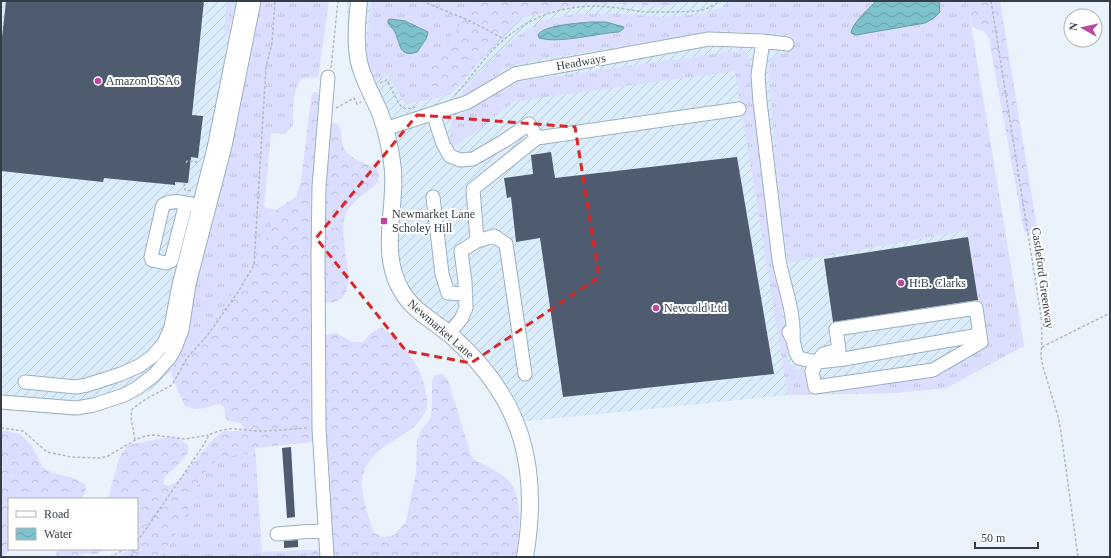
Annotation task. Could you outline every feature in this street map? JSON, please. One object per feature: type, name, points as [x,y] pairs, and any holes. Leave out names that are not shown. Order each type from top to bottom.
[{"type":"main road","name":"Newmarket Lane","points":[[359,1],[356,37],[359,62],[362,73],[380,112],[391,153],[393,171],[390,241],[391,264],[400,288],[411,304],[468,351],[489,376],[507,404],[520,433],[529,472],[530,489],[528,535],[525,557]]},
{"type":"street","points":[[31,382],[76,387],[87,385],[130,370],[146,361],[164,343],[171,327],[179,285],[217,136],[244,1]]},
{"type":"street","points":[[1,402],[76,408],[94,405],[124,395],[137,388],[154,375],[170,357],[182,330],[187,294],[224,152],[254,1]]},
{"type":"street","name":"Headways","points":[[385,129],[468,102],[514,74],[709,39],[763,41],[787,44]]},
{"type":"street","points":[[763,41],[758,75],[771,200],[782,277],[790,300],[794,326],[793,340],[796,353],[799,358],[818,362],[844,360],[973,336]]},
{"type":"street","points":[[327,557],[319,422],[318,230],[328,77]]},
{"type":"street","points":[[477,241],[474,189],[537,138],[739,109]]},
{"type":"street","points":[[432,113],[443,144],[450,156],[460,160],[473,159],[529,124],[537,138]]},
{"type":"street","points":[[433,197],[442,274],[448,293],[466,297]]},
{"type":"street","points":[[186,203],[199,206]]},
{"type":"street","points":[[448,334],[461,319],[466,308],[465,282],[461,251],[477,241],[494,236],[506,244],[525,374]]},
{"type":"street","points":[[976,308],[981,342],[933,370],[815,387],[812,370],[818,362],[823,354],[839,350],[836,329],[976,308]]},
{"type":"street","points":[[277,534],[325,530]]},
{"type":"path","points":[[135,440],[132,409],[146,399],[172,385],[187,358],[207,336],[238,292],[254,265],[266,67],[272,43],[275,1]]},
{"type":"path","points":[[328,77],[331,73],[338,1]]},
{"type":"path","points":[[422,1],[470,21],[504,39]]},
{"type":"path","points":[[452,97],[487,56],[504,39],[526,23],[565,8],[592,6],[646,12],[680,12],[706,9],[721,1]]},
{"type":"path","name":"Castleford Greenway","points":[[991,1],[1040,303],[1042,326],[1041,356],[1061,432],[1078,557]]},
{"type":"path","points":[[382,87],[380,84],[387,80],[399,104],[403,108],[419,106]]},
{"type":"path","points":[[325,114],[354,98],[357,104],[362,102]]},
{"type":"path","points":[[186,163],[188,161],[204,162]]},
{"type":"path","points":[[1042,347],[1110,313]]},
{"type":"path","points":[[1,428],[23,431],[47,452],[71,457],[100,458],[116,452],[135,440],[150,436],[185,439],[208,435],[230,428],[257,431],[319,422]]},
{"type":"path","points":[[138,541],[204,446],[208,435]]},
{"type":"path","points":[[110,557],[124,550]]},
{"type":"highlighted area","points":[[417,115],[575,127],[599,277],[471,363],[406,351],[316,238]]},
{"type":"shaded area","points":[[1,1],[259,1],[239,102],[192,299],[189,324],[182,348],[171,370],[151,390],[135,399],[92,413],[75,416],[1,410]]},
{"type":"shaded area","points":[[347,1],[967,1],[1024,346],[946,388],[894,393],[788,395],[509,423],[492,392],[474,369],[406,311],[396,300],[389,287],[384,272],[381,243],[385,165],[383,148],[372,112],[352,72],[349,61],[347,41]]},
{"type":"green space","points":[[227,1],[235,1],[229,34],[224,33]]},
{"type":"green space","points":[[259,1],[329,1],[318,77],[302,78],[299,83],[296,89],[294,101],[293,125],[285,134],[271,133],[264,207],[276,210],[264,243],[246,275],[202,337],[186,356],[173,380],[171,370],[182,348],[189,324],[192,299],[250,54]]},
{"type":"green space","points":[[372,1],[479,1],[472,7],[430,67],[457,87],[462,83],[451,94],[408,104],[403,101],[388,75],[376,80],[368,62],[366,48]]},
{"type":"green space","points":[[479,1],[684,1],[671,5],[584,3],[520,19],[484,55],[462,83],[449,91],[440,90],[432,86],[428,77],[430,67],[472,7]]},
{"type":"green space","points":[[733,1],[967,1],[1024,346],[946,388],[894,393],[788,395],[735,71],[515,101],[453,147],[450,140],[452,120],[498,92],[522,81],[743,50],[748,55],[750,65],[755,65],[755,91],[788,362],[796,369],[807,369],[809,390],[935,373],[985,343],[967,230],[788,263],[776,165],[768,70],[774,55],[780,53],[790,54],[790,35],[719,30],[524,62],[508,67],[463,99],[462,94],[464,89],[499,52],[518,36],[542,21],[574,14],[624,14],[664,17],[702,14],[722,7]]},
{"type":"green space","points":[[967,1],[1000,1],[1038,234],[1033,236],[1024,231],[989,39],[984,31],[972,27]]},
{"type":"green space","points":[[313,92],[317,92],[321,98],[311,216],[314,228],[325,129],[333,123],[338,124],[342,143],[348,154],[377,169],[379,173],[377,183],[349,208],[345,217],[343,228],[348,278],[347,289],[343,297],[339,300],[323,304],[312,310],[310,316],[312,328],[324,335],[336,333],[353,342],[363,342],[369,335],[381,327],[393,335],[402,344],[414,361],[422,377],[427,398],[427,410],[423,416],[408,431],[374,455],[363,474],[363,495],[374,533],[384,537],[394,535],[406,522],[416,472],[417,440],[422,429],[431,418],[432,381],[435,375],[443,374],[448,380],[472,458],[496,471],[507,479],[516,495],[519,516],[519,538],[516,557],[306,557],[306,550],[319,550],[313,442],[255,448],[248,454],[239,453],[213,463],[199,480],[188,509],[175,536],[161,557],[116,557],[128,550],[138,550],[138,498],[108,498],[118,462],[122,452],[128,445],[164,438],[178,438],[188,445],[188,453],[177,466],[165,476],[163,484],[168,486],[177,482],[214,438],[223,431],[242,431],[243,427],[241,423],[226,419],[224,407],[222,405],[215,404],[197,409],[185,406],[173,380],[187,354],[203,336],[249,271],[268,234],[276,210],[297,196],[301,181]]},
{"type":"green space","points":[[1,430],[20,434],[32,446],[42,466],[52,473],[71,477],[85,484],[86,492],[81,498],[8,498],[8,550],[11,550],[1,557]]},
{"type":"green space","points":[[255,448],[262,552],[306,550],[306,557],[161,557],[175,536],[188,509],[199,480],[213,463],[239,453],[248,453]]},
{"type":"green space","points":[[58,550],[106,550],[96,554],[84,554],[78,557],[55,557]]},
{"type":"water","points":[[876,1],[939,1],[940,12],[934,18],[925,23],[856,35],[851,33],[854,25]]},
{"type":"water","points":[[388,20],[405,21],[428,32],[426,39],[417,52],[404,52],[400,46],[396,34],[388,23]]},
{"type":"water","points":[[591,22],[606,22],[624,27],[619,32],[568,39],[548,40],[539,38],[538,35],[547,29],[554,27]]},
{"type":"building","name":"Amazon DSA6","points":[[6,1],[204,1],[192,115],[203,116],[198,158],[191,157],[188,183],[175,182],[175,185],[104,178],[103,182],[1,171],[1,47]]},
{"type":"building","name":"Newcold Ltd","points":[[551,152],[555,178],[737,157],[774,374],[563,397],[540,238],[516,242],[511,197],[507,198],[504,178],[533,174],[531,155]]},
{"type":"building","name":"H.B. Clarks","points":[[968,237],[978,300],[833,322],[824,259]]},
{"type":"building","points":[[291,447],[295,517],[287,518],[282,448]]},
{"type":"building","points":[[298,540],[298,547],[284,548],[284,541]]},
{"type":"place","name":"Amazon DSA6","points":[[98,81]]},
{"type":"place","name":"Newmarket Lane Scholey Hill","points":[[384,221]]},
{"type":"place","name":"H.B. Clarks","points":[[901,283]]},
{"type":"place","name":"Newcold Ltd","points":[[656,308]]}]
